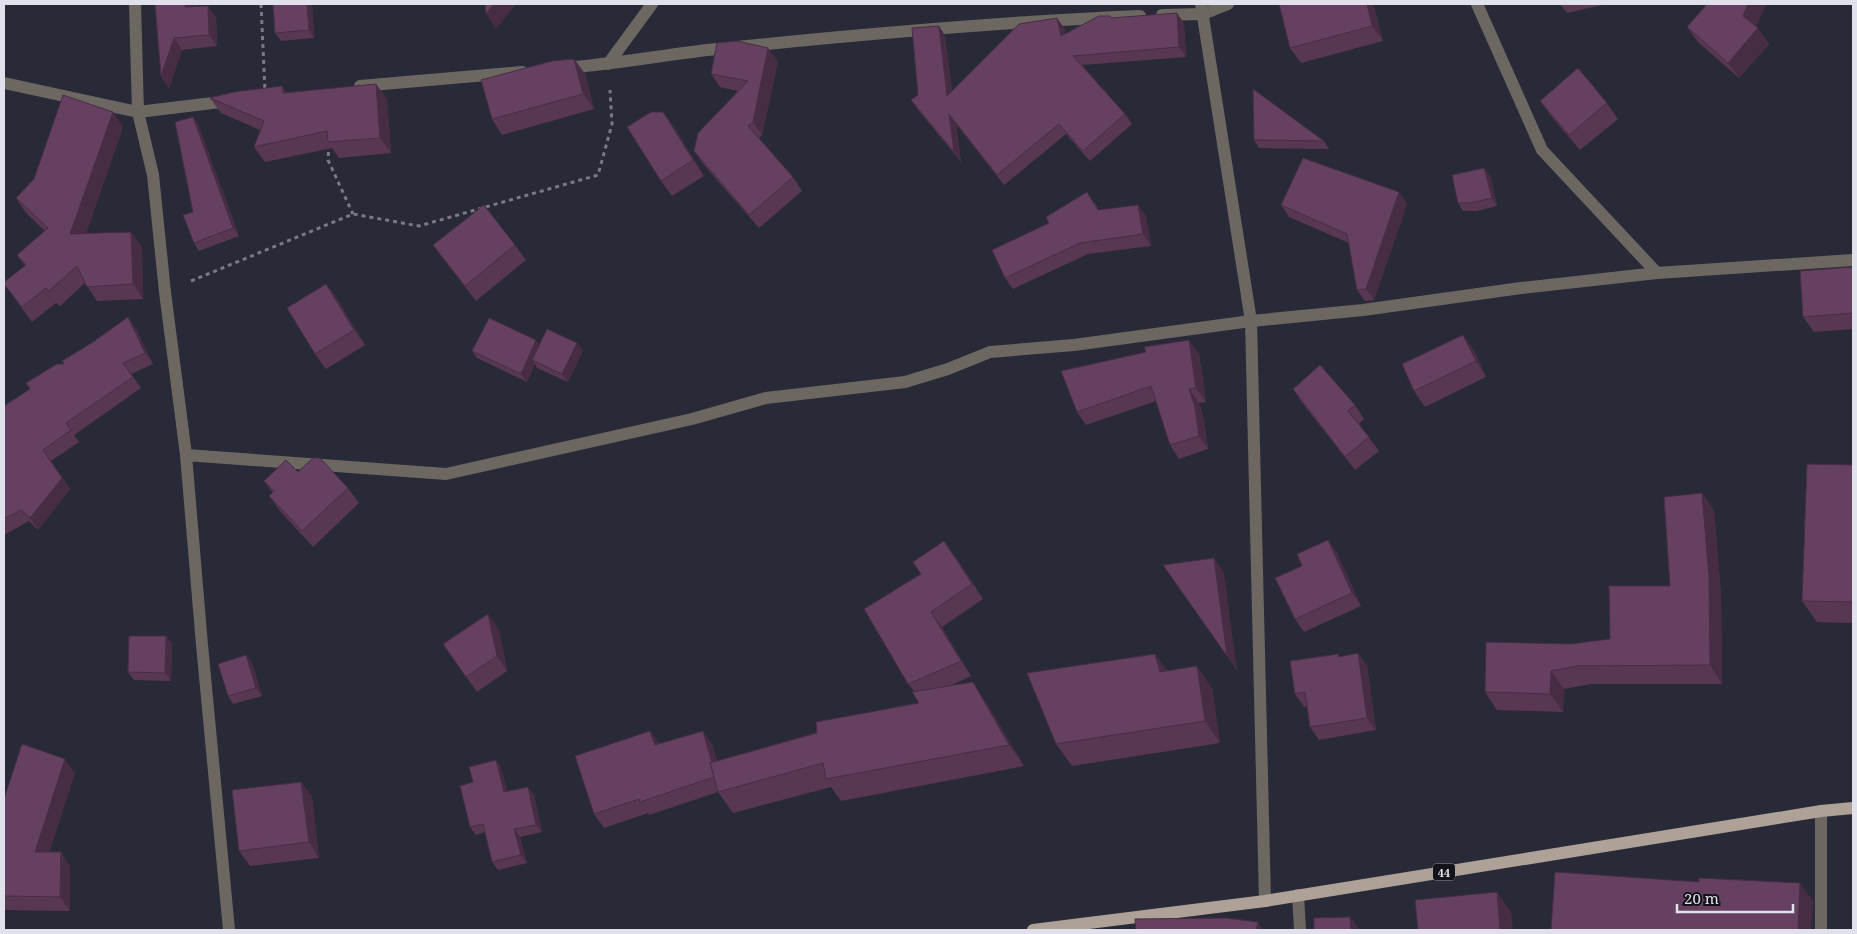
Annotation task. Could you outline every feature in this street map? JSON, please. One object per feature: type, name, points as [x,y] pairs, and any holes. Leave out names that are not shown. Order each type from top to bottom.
[{"type":"main road","name":"44","points":[[1033,930],[1266,901],[1821,811],[1853,808]]},
{"type":"street","points":[[135,4],[138,112],[153,175],[165,292],[186,455],[229,930]]},
{"type":"street","points":[[608,64],[652,4]]},
{"type":"street","points":[[350,87],[608,64],[705,51],[900,31],[1202,9],[1228,4]]},
{"type":"street","points":[[1477,4],[1542,150],[1658,273]]},
{"type":"street","points":[[1202,9],[1250,321],[1266,901]]},
{"type":"street","points":[[4,83],[138,112],[265,96]]},
{"type":"street","points":[[186,455],[446,474],[692,419],[766,398],[904,382],[948,369],[990,352],[1074,345],[1250,321],[1363,310],[1521,288],[1658,273],[1853,260]]},
{"type":"street","points":[[1821,811],[1821,930]]},
{"type":"street","points":[[1298,895],[1300,930]]},
{"type":"path","points":[[261,4],[265,96]]},
{"type":"path","points":[[165,292],[353,214],[419,226],[598,175],[612,124],[608,64]]},
{"type":"path","points":[[329,142],[328,160],[353,214]]},
{"type":"building","points":[[155,4],[186,4],[185,7],[208,6],[209,35],[174,38],[161,76]]},
{"type":"building","points":[[273,4],[307,4],[309,30],[275,33]]},
{"type":"building","points":[[485,4],[494,4],[486,14]]},
{"type":"building","points":[[1279,4],[1367,4],[1372,26],[1290,48]]},
{"type":"building","points":[[1707,4],[1748,4],[1743,16],[1758,28],[1728,63],[1687,27]]},
{"type":"building","points":[[1177,13],[1179,47],[1073,56],[1125,114],[1083,151],[1059,124],[997,175],[949,114],[954,152],[911,100],[918,95],[912,28],[939,26],[947,96],[1019,24],[1057,18],[1061,36],[1099,16],[1110,16],[1111,18]]},
{"type":"building","points":[[737,41],[768,48],[753,122],[748,126],[793,177],[749,215],[694,151],[698,133],[748,81],[711,74],[717,43]]},
{"type":"building","points":[[574,59],[583,94],[492,119],[481,80],[552,61]]},
{"type":"building","points":[[1578,68],[1607,103],[1569,135],[1540,101]]},
{"type":"building","points":[[376,84],[380,138],[328,142],[327,131],[254,147],[264,121],[210,98],[234,92],[282,86],[283,93]]},
{"type":"building","points":[[1253,89],[1324,141],[1254,140]]},
{"type":"building","points":[[63,95],[113,112],[70,234],[131,232],[133,284],[87,287],[77,266],[49,291],[46,288],[22,307],[4,282],[26,265],[17,255],[48,228],[16,198],[34,179]]},
{"type":"building","points":[[651,112],[663,112],[693,160],[661,181],[627,127]]},
{"type":"building","points":[[193,117],[233,228],[194,243],[183,215],[193,212],[175,122]]},
{"type":"building","points":[[1303,158],[1399,192],[1366,289],[1357,290],[1347,234],[1281,205]]},
{"type":"building","points":[[1484,168],[1492,198],[1471,203],[1458,203],[1452,175]]},
{"type":"building","points":[[1087,192],[1098,210],[1138,205],[1143,234],[1080,243],[1005,278],[992,250],[1049,223],[1046,217]]},
{"type":"building","points":[[484,205],[515,245],[465,286],[433,245]]},
{"type":"building","points":[[1853,267],[1853,313],[1803,317],[1800,271]]},
{"type":"building","points":[[326,284],[354,330],[315,354],[287,308]]},
{"type":"building","points":[[128,317],[145,353],[123,363],[133,377],[66,423],[71,430],[43,450],[62,478],[30,518],[21,510],[4,519],[4,406],[30,389],[26,383],[57,364],[64,364],[62,361]]},
{"type":"building","points":[[489,318],[536,340],[521,374],[472,351]]},
{"type":"building","points":[[547,329],[577,343],[562,374],[532,360]]},
{"type":"building","points":[[1463,335],[1476,361],[1414,391],[1402,364]]},
{"type":"building","points":[[1189,340],[1196,388],[1189,389],[1195,407],[1199,436],[1170,445],[1151,386],[1077,412],[1061,371],[1146,352],[1144,347]]},
{"type":"building","points":[[1320,365],[1355,405],[1348,411],[1369,437],[1345,457],[1293,389]]},
{"type":"building","points":[[313,458],[320,458],[348,488],[302,531],[269,496],[274,491],[264,481],[286,460],[298,472]]},
{"type":"building","points":[[1807,464],[1853,465],[1853,602],[1802,601]]},
{"type":"building","points":[[1702,493],[1709,576],[1710,665],[1578,666],[1551,671],[1550,694],[1485,692],[1486,642],[1571,644],[1610,639],[1609,586],[1670,586],[1664,497]]},
{"type":"building","points":[[1328,540],[1352,593],[1295,619],[1275,578],[1302,566],[1297,554]]},
{"type":"building","points":[[944,541],[972,584],[931,612],[961,661],[908,684],[864,609],[921,574],[913,562]]},
{"type":"building","points":[[1214,558],[1227,656],[1163,565]]},
{"type":"building","points":[[488,614],[497,656],[466,677],[443,644]]},
{"type":"building","points":[[129,636],[166,636],[165,673],[128,672]]},
{"type":"building","points":[[1358,653],[1367,718],[1310,727],[1305,692],[1295,694],[1290,661],[1338,654],[1339,657]]},
{"type":"building","points":[[1155,654],[1160,672],[1197,666],[1205,721],[1056,744],[1027,673]]},
{"type":"building","points":[[246,655],[256,688],[228,696],[218,664]]},
{"type":"building","points":[[973,682],[1009,745],[826,779],[823,763],[718,792],[710,763],[817,733],[816,722],[919,703],[912,692]]},
{"type":"building","points":[[650,731],[655,745],[703,731],[714,777],[640,802],[639,799],[594,814],[575,756]]},
{"type":"building","points":[[22,744],[65,759],[35,852],[61,852],[60,897],[4,896],[4,799]]},
{"type":"building","points":[[496,760],[504,792],[528,787],[536,825],[514,829],[521,855],[492,862],[483,824],[470,827],[460,786],[473,782],[469,767]]},
{"type":"building","points":[[301,782],[309,842],[239,851],[232,790]]},
{"type":"building","points":[[1555,872],[1699,882],[1699,878],[1800,883],[1798,930],[1551,930]]},
{"type":"building","points":[[1497,892],[1500,930],[1418,930],[1415,900]]},
{"type":"building","points":[[1350,917],[1351,930],[1314,930],[1314,918]]},
{"type":"building","points":[[1226,918],[1258,922],[1256,930],[1136,930],[1135,919]]}]
